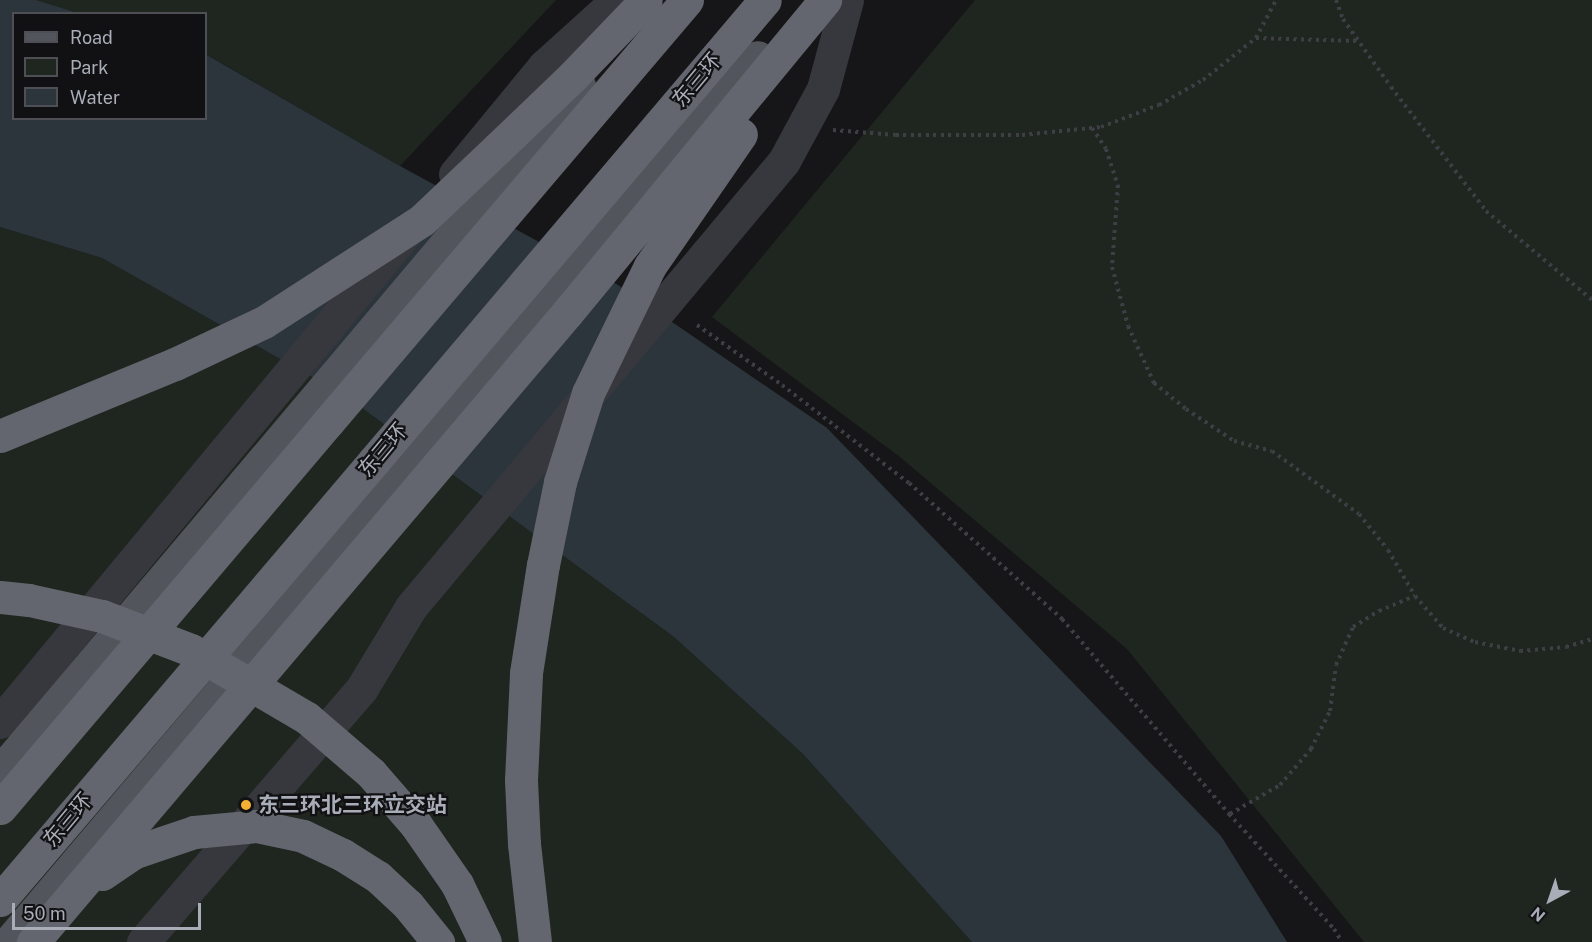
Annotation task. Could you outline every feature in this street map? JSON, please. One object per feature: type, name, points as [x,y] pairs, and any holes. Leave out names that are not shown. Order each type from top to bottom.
[{"type":"highway","points":[[0,436],[175,364],[264,322],[422,220],[573,76],[646,0]]},
{"type":"highway","points":[[0,808],[687,0]]},
{"type":"highway","name":"东三环","points":[[0,900],[765,0]]},
{"type":"highway","points":[[33,942],[567,313],[825,0]]},
{"type":"highway","points":[[535,942],[524,844],[521,780],[526,673],[560,482],[585,404],[650,266],[727,153],[841,0]]},
{"type":"highway","points":[[0,417],[175,364]]},
{"type":"highway","points":[[0,597],[29,600],[102,616],[191,650],[307,718],[371,773],[416,825],[457,884],[486,942]]},
{"type":"highway","points":[[76,892],[135,852],[194,832],[256,826],[303,836],[343,855],[378,877],[408,905],[438,942]]},
{"type":"main road","points":[[0,772],[652,0]]},
{"type":"main road","points":[[9,942],[806,0]]},
{"type":"street","points":[[0,722],[544,66],[617,0]]},
{"type":"street","points":[[143,942],[362,688],[411,607],[784,161],[823,89],[847,0]]},
{"type":"path","points":[[802,128],[896,135],[999,135],[1092,128],[1159,105],[1203,80],[1256,38],[1276,0]]},
{"type":"path","points":[[1336,0],[1343,19],[1486,211],[1592,300]]},
{"type":"path","points":[[1256,38],[1359,41]]},
{"type":"path","points":[[1092,128],[1106,149],[1118,185],[1112,267],[1128,326],[1154,382],[1186,409],[1234,441],[1272,451],[1359,514],[1388,550],[1415,596],[1443,628],[1475,642],[1520,651],[1566,647],[1592,639]]},
{"type":"path","points":[[697,325],[782,385],[909,483],[1062,619],[1229,814],[1334,929],[1342,942]]},
{"type":"path","points":[[1229,814],[1280,785],[1311,749],[1330,711],[1336,665],[1353,627],[1379,611],[1415,596]]},
{"type":"green space","points":[[36,0],[556,0],[400,166],[207,55],[207,12],[75,12]]},
{"type":"green space","points":[[975,0],[1592,0],[1592,942],[1364,942],[1127,649],[900,457],[712,317]]},
{"type":"green space","points":[[0,227],[102,258],[347,397],[674,637],[803,754],[972,942],[0,942]]},
{"type":"water","points":[[0,0],[36,0],[75,12],[12,12],[12,120],[207,120],[207,55],[400,166],[618,285],[827,428],[1221,836],[1287,942],[972,942],[803,754],[674,637],[347,397],[102,258],[0,227]]},
{"type":"place","name":"东三环北三环立交站","points":[[246,805]]}]
